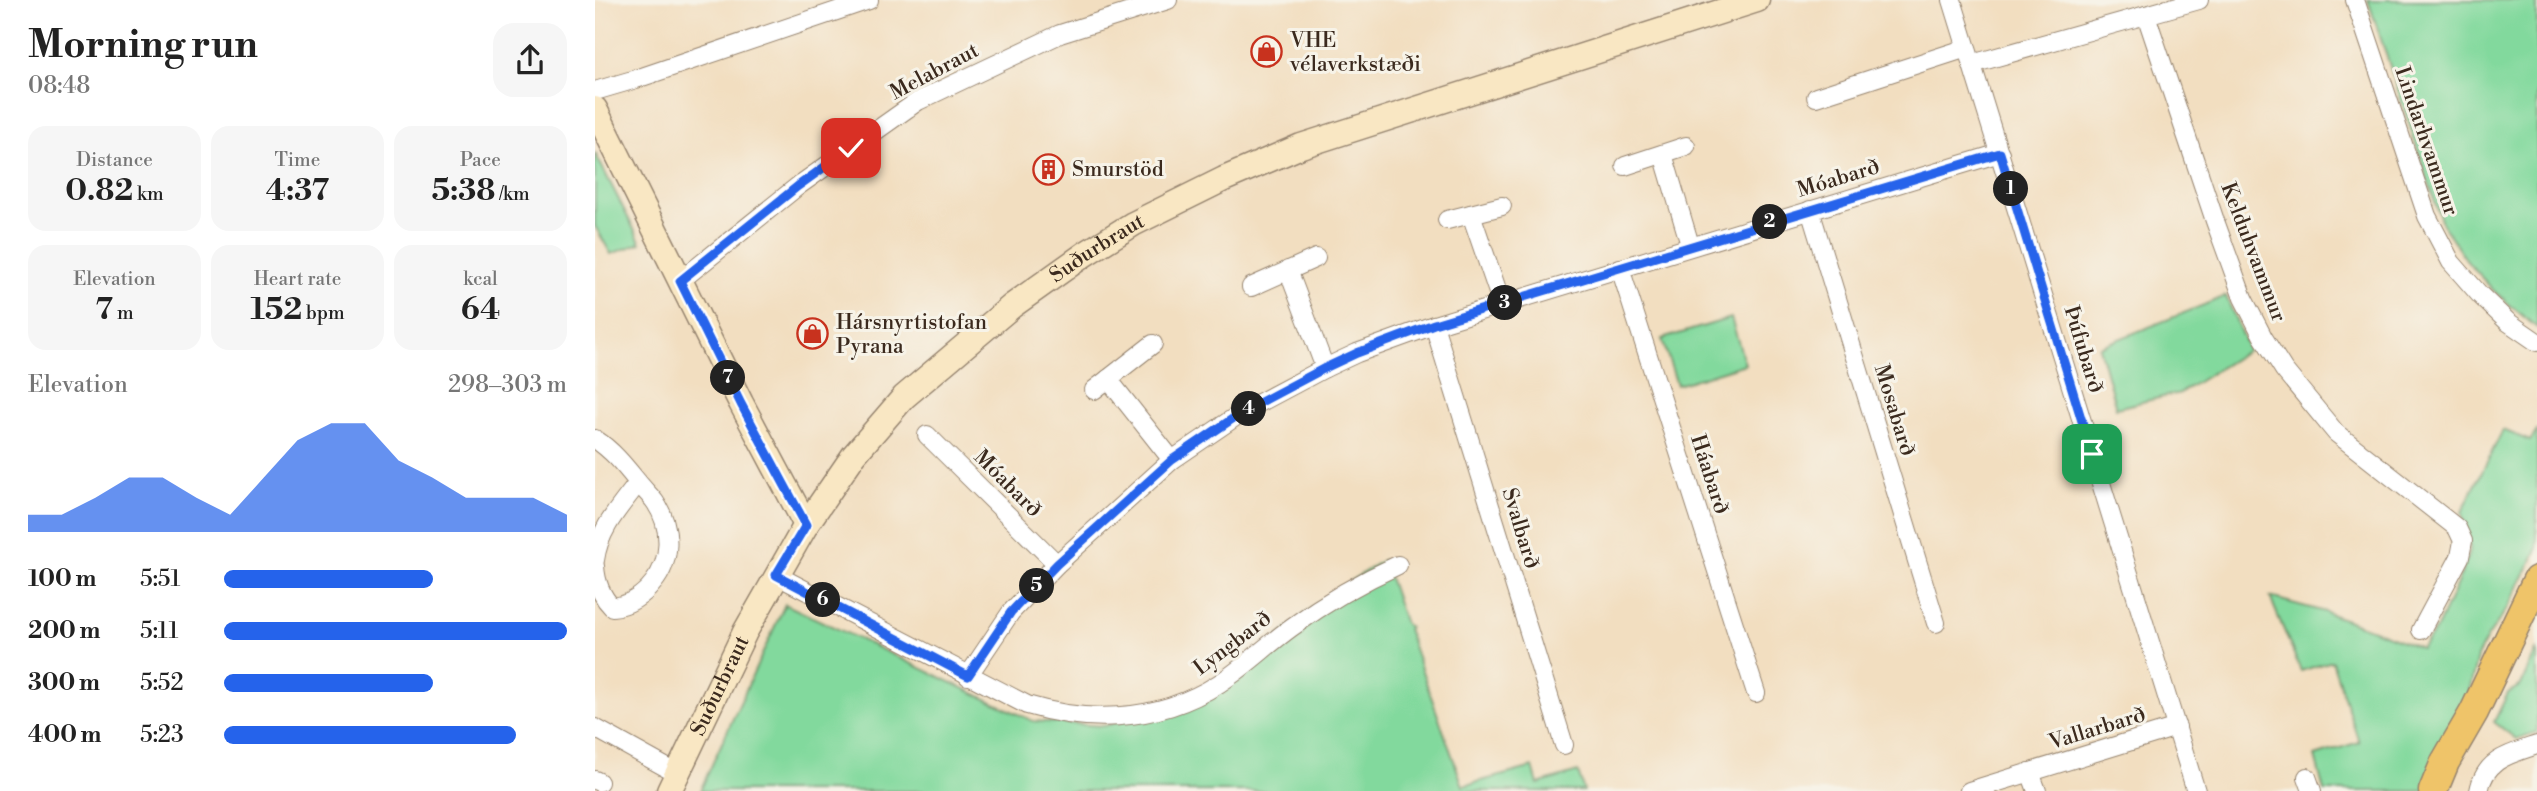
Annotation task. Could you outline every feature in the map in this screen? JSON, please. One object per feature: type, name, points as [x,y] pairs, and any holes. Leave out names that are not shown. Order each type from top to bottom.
[{"type":"main road","points":[[2433,791],[2537,580]]},
{"type":"main road","points":[[2451,791],[2464,754],[2474,712]]},
{"type":"street","points":[[595,90],[636,79],[869,0]]},
{"type":"street","name":"Melabraut","points":[[680,281],[798,186],[918,101],[1060,34],[1168,0]]},
{"type":"street","name":"Suðurbraut","points":[[673,782],[745,632],[776,575],[854,455],[904,397],[1012,306],[1085,254],[1133,225],[1224,179],[1301,146],[1757,0]]},
{"type":"street","name":"Þúfubarð","points":[[1952,0],[2196,791]]},
{"type":"street","points":[[1816,97],[2199,0]]},
{"type":"street","name":"Lindarhvammur","points":[[2355,0],[2427,216],[2451,262],[2508,322],[2537,342]]},
{"type":"street","name":"Kelduhvammur","points":[[2146,15],[2215,221],[2243,298],[2263,337],[2284,370],[2336,433],[2457,528],[2463,541],[2460,557],[2421,630]]},
{"type":"street","points":[[595,109],[741,404],[806,525]]},
{"type":"street","points":[[1625,166],[1686,146]]},
{"type":"street","name":"Móabarð","points":[[968,676],[1011,612],[1057,564],[1172,460],[1244,411],[1325,368],[1434,324],[2000,153]]},
{"type":"street","points":[[1663,154],[1690,245]]},
{"type":"street","points":[[1447,220],[1502,206]]},
{"type":"street","name":"Mosabarð","points":[[1810,210],[1936,623]]},
{"type":"street","points":[[1471,214],[1502,304]]},
{"type":"street","points":[[1251,287],[1316,258]]},
{"type":"street","name":"Háabarð","points":[[1620,268],[1756,693]]},
{"type":"street","points":[[1289,270],[1325,368]]},
{"type":"street","name":"Svalbarð","points":[[1434,324],[1565,745]]},
{"type":"street","points":[[1094,390],[1153,344]]},
{"type":"street","points":[[1108,379],[1172,460]]},
{"type":"street","name":"Móabarð","points":[[927,435],[1057,564]]},
{"type":"street","points":[[595,439],[615,455],[653,499],[665,522],[668,547],[661,572],[650,587],[636,599],[619,606],[611,607],[600,590],[595,566]]},
{"type":"street","points":[[595,560],[598,543],[606,527],[638,483]]},
{"type":"street","name":"Lyngbarð","points":[[776,575],[1027,705],[1060,713],[1116,717],[1155,712],[1189,701],[1210,690],[1327,603],[1362,581],[1398,565]]},
{"type":"street","name":"Vallarbarð","points":[[1969,791],[2177,727]]},
{"type":"street","points":[[595,729],[673,782]]},
{"type":"street","points":[[2479,791],[2489,768],[2499,758],[2537,745]]},
{"type":"street","name":"Vallarbarð","points":[[2030,772],[2037,791]]},
{"type":"green space","points":[[2368,0],[2537,0],[2537,328],[2495,292],[2469,264],[2442,223]]},
{"type":"green space","points":[[595,153],[641,243],[611,254],[595,226]]},
{"type":"green space","points":[[2226,296],[2248,350],[2180,393],[2116,408],[2099,347]]},
{"type":"green space","points":[[1731,318],[1745,364],[1677,385],[1662,339]]},
{"type":"green space","points":[[2503,430],[2530,441],[2537,431],[2537,550],[2508,607],[2477,657],[2469,692],[2425,791],[2324,791],[2315,756],[2359,742],[2332,661],[2301,671],[2270,597],[2325,612],[2421,648],[2437,628],[2464,568],[2470,548],[2462,512]]},
{"type":"green space","points":[[1383,560],[1405,624],[1409,627],[1407,629],[1463,786],[1533,767],[1538,784],[1578,772],[1584,791],[700,791],[785,604],[1033,721],[1104,726],[1208,697],[1321,600]]},
{"type":"green space","points":[[2537,649],[2537,732],[2516,739],[2494,722],[2508,693],[2521,685]]},
{"type":"place","name":"VHE vélaverkstæði","points":[[1267,52]]},
{"type":"place","name":"Smurstöd","points":[[1049,169]]},
{"type":"place","name":"Hársnyrtistofan Pyrana","points":[[813,334]]},
{"type":"route","points":[[851,148],[798,186],[680,281],[741,404],[806,525],[776,575],[968,676],[1011,612],[1057,564],[1172,460],[1244,411],[1325,368],[1434,324],[2000,153],[2092,454]]}]
